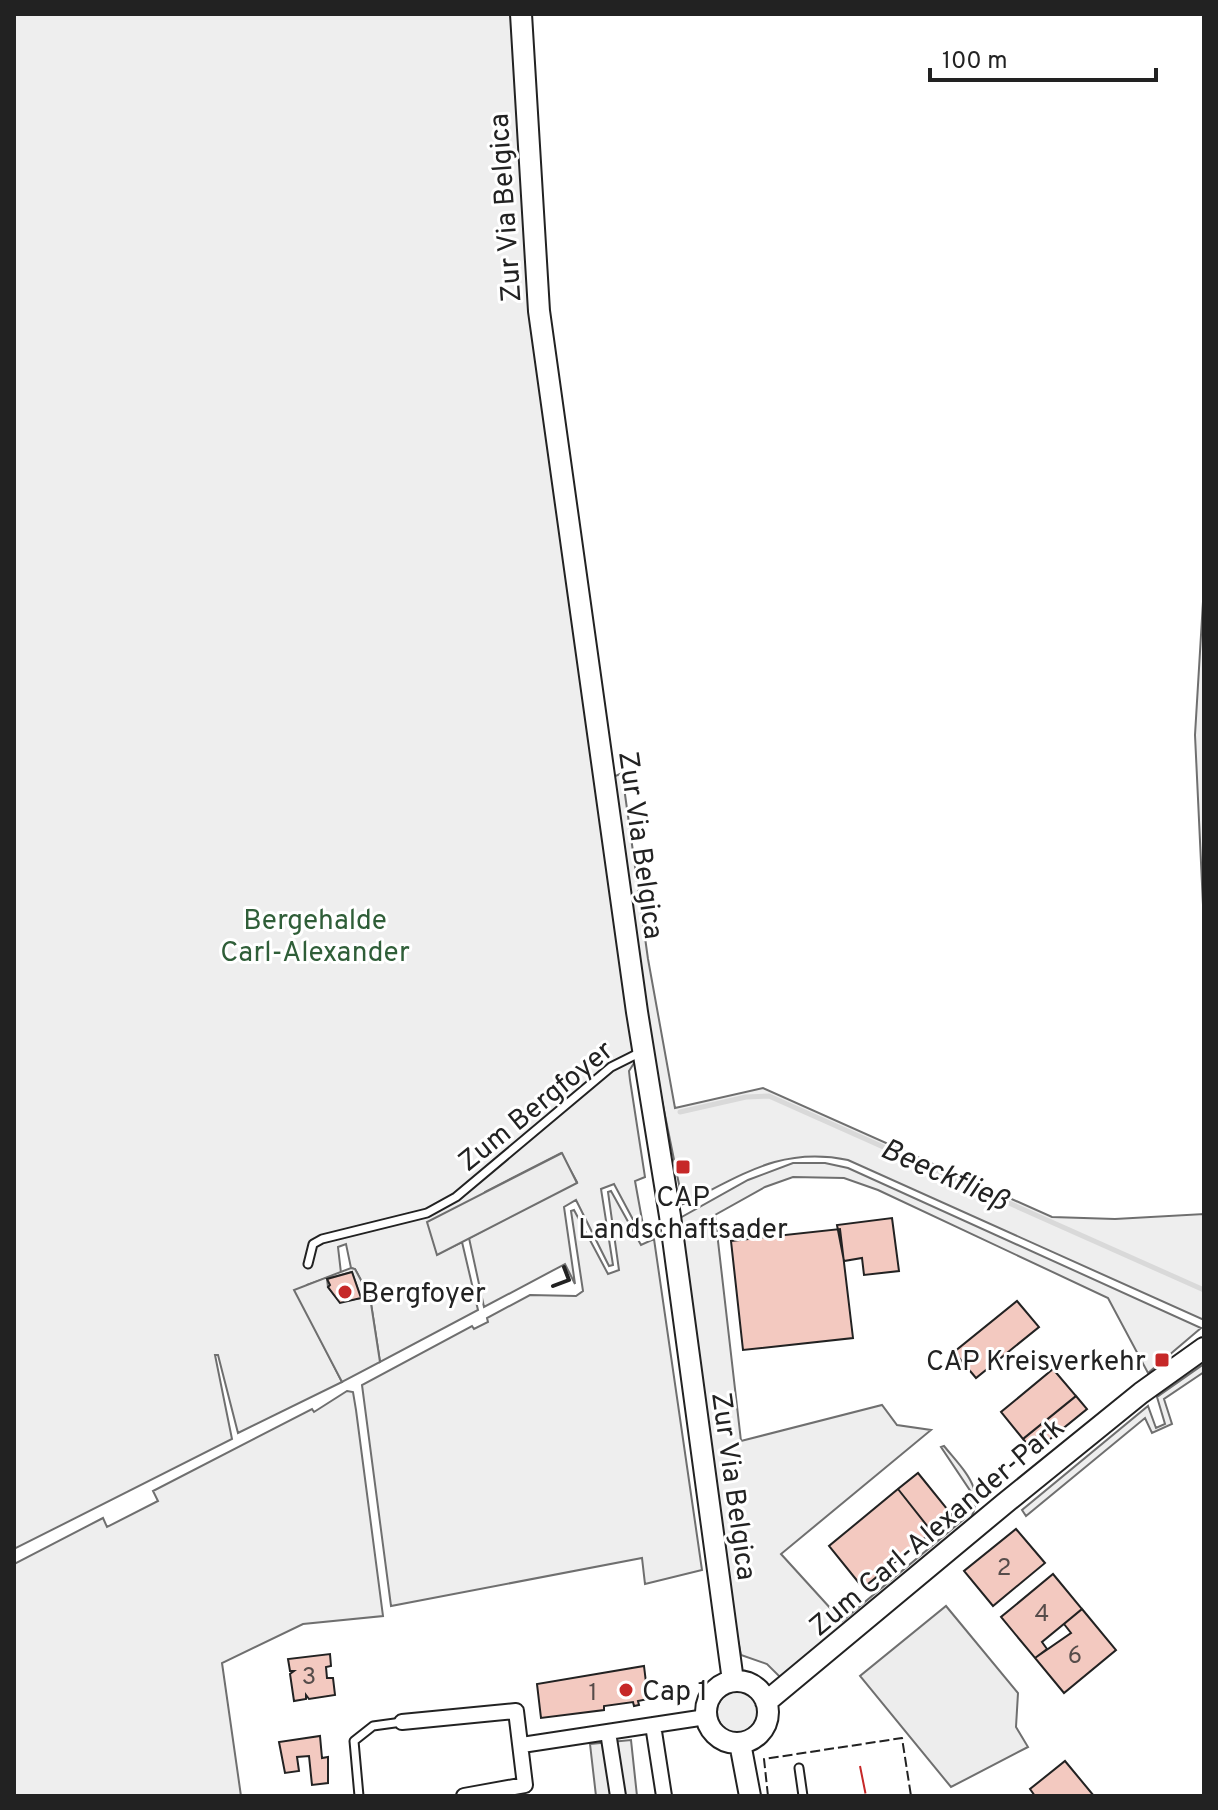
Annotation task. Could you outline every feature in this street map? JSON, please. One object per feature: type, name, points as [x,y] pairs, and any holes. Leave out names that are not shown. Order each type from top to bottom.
[{"type":"street","name":"Zur Via Belgica","points":[[521,14],[539,311],[643,1052],[670,1216],[733,1681]]},
{"type":"street","name":"Zum Carl-Alexander-Park","points":[[766,1702],[1141,1393],[1204,1335]]},
{"type":"street","name":"Zum Carl-Alexander-Park","points":[[1141,1393],[1204,1348]]},
{"type":"street","points":[[733,1681],[753,1686],[766,1702],[766,1723],[751,1740],[740,1743],[718,1736],[706,1717],[710,1698],[716,1690],[733,1681]]},
{"type":"street","points":[[402,1722],[516,1711],[525,1785],[464,1796]]},
{"type":"street","points":[[522,1745],[706,1717]]},
{"type":"street","points":[[653,1725],[664,1796]]},
{"type":"street","points":[[608,1732],[618,1796]]},
{"type":"street","points":[[740,1743],[750,1796]]},
{"type":"lane","name":"Zum Bergfoyer","points":[[308,1264],[313,1244],[322,1239],[427,1213],[456,1197],[611,1067],[643,1052]]},
{"type":"lane","points":[[359,1796],[354,1741],[373,1726],[402,1722]]},
{"type":"lane","points":[[799,1768],[803,1796]]},
{"type":"green space","name":"Bergehalde Carl-Alexander","points":[[14,14],[515,14],[636,1060],[629,1071],[630,1080],[645,1177],[635,1181],[643,1225],[637,1227],[614,1184],[601,1189],[613,1265],[609,1266],[576,1200],[564,1207],[575,1284],[565,1264],[484,1307],[469,1238],[577,1182],[561,1153],[485,1192],[437,1254],[462,1242],[478,1310],[380,1362],[370,1297],[355,1269],[351,1268],[346,1244],[338,1247],[341,1273],[307,1285],[316,1331],[342,1382],[238,1433],[218,1355],[215,1355],[232,1439],[14,1549]]},
{"type":"green space","points":[[1204,585],[1204,926],[1195,735]]},
{"type":"green space","points":[[622,773],[648,959],[675,1108],[763,1088],[1052,1217],[1115,1219],[1204,1214],[1204,1320],[848,1160],[802,1157],[781,1160],[743,1174],[683,1204],[656,1071],[611,778]]},
{"type":"green space","points":[[793,1163],[825,1163],[848,1168],[1201,1328],[1148,1373],[1108,1298],[878,1190],[844,1178],[793,1177],[765,1187],[715,1215],[741,1441],[882,1405],[897,1425],[931,1430],[781,1554],[842,1621],[964,1519],[973,1495],[941,1447],[944,1446],[960,1465],[975,1492],[976,1502],[967,1525],[780,1677],[767,1664],[741,1655],[728,1591],[680,1218],[748,1180]]},
{"type":"green space","points":[[611,1191],[641,1245],[654,1239],[702,1570],[645,1584],[642,1558],[391,1606],[362,1385],[472,1326],[474,1329],[488,1322],[487,1318],[530,1295],[576,1296],[583,1291],[571,1211],[574,1210],[608,1274],[619,1270],[608,1192]]},
{"type":"green space","points":[[1204,1364],[1204,1372],[1164,1399],[1172,1424],[1152,1433],[1145,1418],[1026,1516],[1022,1510],[1148,1406],[1156,1428],[1165,1424],[1157,1397]]},
{"type":"green space","points":[[347,1391],[353,1392],[356,1410],[383,1616],[303,1624],[222,1663],[241,1796],[14,1796],[14,1564],[103,1518],[107,1527],[158,1501],[153,1491],[312,1409],[314,1412]]},
{"type":"green space","points":[[739,1690],[754,1697],[761,1712],[754,1727],[739,1734],[724,1727],[717,1712],[724,1697]]},
{"type":"shaded area","points":[[562,1153],[577,1183],[437,1255],[427,1222]]},
{"type":"shaded area","points":[[355,1269],[370,1297],[380,1362],[342,1382],[294,1290]],"holes":[[[352,1272],[361,1298],[340,1302],[328,1287],[327,1279]]]},
{"type":"shaded area","points":[[946,1606],[1018,1693],[1016,1727],[1028,1747],[951,1787],[860,1676]]},
{"type":"shaded area","points":[[631,1740],[637,1796],[596,1796],[590,1744]]},
{"type":"building","points":[[892,1218],[899,1271],[864,1275],[862,1258],[844,1261],[837,1225]]},
{"type":"building","points":[[840,1229],[853,1338],[743,1350],[731,1241]]},
{"type":"building","name":"Bergfoyer","points":[[352,1272],[361,1298],[340,1303],[328,1287],[327,1279]]},
{"type":"building","points":[[1017,1301],[1039,1327],[976,1378],[954,1352]]},
{"type":"building","points":[[1053,1369],[1076,1396],[1023,1439],[1001,1412]]},
{"type":"building","points":[[1076,1396],[1087,1409],[1034,1452],[1023,1439]]},
{"type":"building","points":[[918,1473],[952,1515],[932,1532],[898,1489]]},
{"type":"building","points":[[898,1489],[932,1532],[863,1588],[829,1546]]},
{"type":"building","points":[[1016,1529],[1045,1563],[993,1606],[964,1571]]},
{"type":"building","points":[[1053,1574],[1082,1609],[1042,1642],[1047,1649],[1035,1658],[1001,1617]]},
{"type":"building","points":[[1082,1609],[1116,1650],[1064,1693],[1035,1658],[1071,1633],[1064,1624]]},
{"type":"building","points":[[330,1654],[331,1666],[326,1667],[327,1678],[333,1678],[335,1695],[309,1699],[306,1695],[306,1699],[294,1701],[290,1674],[294,1671],[290,1671],[288,1659]]},
{"type":"building","points":[[644,1666],[648,1699],[638,1701],[639,1705],[634,1706],[633,1702],[604,1706],[604,1710],[541,1718],[537,1684]]},
{"type":"building","points":[[320,1736],[322,1758],[328,1757],[328,1783],[312,1785],[309,1756],[297,1757],[299,1771],[285,1773],[279,1742]]},
{"type":"building","points":[[1065,1761],[1094,1796],[1035,1796],[1030,1789]]},
{"type":"waterway","name":"Beeckfließ","points":[[680,1112],[746,1097],[769,1096],[1204,1290]]},
{"type":"fence","points":[[768,1796],[764,1759],[902,1738],[911,1796]]},
{"type":"wall","points":[[553,1286],[569,1280],[564,1267]]},
{"type":"power","points":[[860,1766],[866,1796]]},
{"type":"power","points":[[837,1796],[854,1796]]},
{"type":"place","name":"CAP Landschaftsader","points":[[683,1167]]},
{"type":"place","name":"Bergfoyer","points":[[345,1292]]},
{"type":"place","name":"CAP Kreisverkehr","points":[[1162,1360]]},
{"type":"place","name":"Cap 1","points":[[626,1690]]}]
